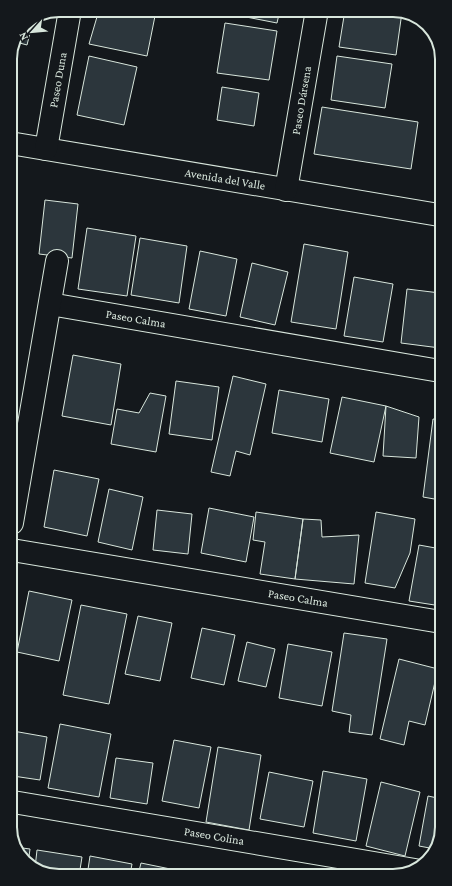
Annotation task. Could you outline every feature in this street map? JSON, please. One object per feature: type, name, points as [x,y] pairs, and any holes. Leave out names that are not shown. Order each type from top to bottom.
[{"type":"street","name":"Paseo Duna","points":[[46,150],[69,17]]},
{"type":"street","name":"Paseo Dársena","points":[[286,190],[316,17]]},
{"type":"street","name":"Avenida del Valle","points":[[17,144],[435,214]]},
{"type":"street","points":[[17,494],[57,261]]},
{"type":"street","name":"Paseo Calma","points":[[50,304],[435,370]]},
{"type":"street","name":"Paseo Calma","points":[[17,551],[435,621]]},
{"type":"street","name":"Paseo Colina","points":[[17,803],[402,868]]},
{"type":"building","points":[[97,17],[155,17],[147,56],[89,44]]},
{"type":"building","points":[[246,17],[278,17],[277,23]]},
{"type":"building","points":[[344,17],[401,18],[396,55],[339,47]]},
{"type":"building","points":[[225,23],[277,31],[269,80],[217,73]]},
{"type":"building","points":[[32,27],[27,45],[20,43]]},
{"type":"building","points":[[89,56],[137,67],[124,125],[77,115]]},
{"type":"building","points":[[337,56],[392,64],[385,108],[331,100]]},
{"type":"building","points":[[222,87],[259,93],[254,126],[217,120]]},
{"type":"building","points":[[322,107],[418,122],[411,169],[314,154]]},
{"type":"building","points":[[45,200],[78,204],[72,258],[39,254]]},
{"type":"building","points":[[87,228],[136,236],[127,296],[78,289]]},
{"type":"building","points":[[140,238],[187,246],[179,303],[131,295]]},
{"type":"building","points":[[304,244],[348,252],[336,329],[291,322]]},
{"type":"building","points":[[200,251],[237,259],[226,316],[189,309]]},
{"type":"building","points":[[252,263],[288,272],[275,325],[240,317]]},
{"type":"building","points":[[354,277],[393,284],[383,342],[344,336]]},
{"type":"building","points":[[407,289],[435,292],[435,347],[401,343]]},
{"type":"building","points":[[73,355],[121,364],[111,425],[62,416]]},
{"type":"building","points":[[233,376],[266,384],[250,455],[236,451],[230,476],[211,472]]},
{"type":"building","points":[[176,381],[219,387],[212,440],[169,434]]},
{"type":"building","points":[[279,390],[329,399],[322,442],[272,433]]},
{"type":"building","points":[[150,393],[166,396],[156,452],[111,444],[117,409],[139,413]]},
{"type":"building","points":[[342,397],[386,406],[374,462],[330,453]]},
{"type":"building","points":[[386,406],[419,417],[416,458],[383,456]]},
{"type":"building","points":[[433,419],[435,419],[435,499],[423,497]]},
{"type":"building","points":[[54,470],[99,479],[87,536],[44,527]]},
{"type":"building","points":[[109,489],[143,497],[132,550],[98,542]]},
{"type":"building","points":[[209,508],[254,517],[246,562],[201,553]]},
{"type":"building","points":[[157,510],[192,514],[188,554],[153,550]]},
{"type":"building","points":[[256,512],[303,519],[295,579],[260,574],[265,542],[253,540]]},
{"type":"building","points":[[376,512],[415,519],[410,553],[395,588],[365,583]]},
{"type":"building","points":[[303,519],[321,520],[322,537],[359,535],[354,584],[295,579]]},
{"type":"building","points":[[419,545],[435,548],[435,605],[409,601]]},
{"type":"building","points":[[29,591],[72,600],[59,661],[17,652]]},
{"type":"building","points":[[81,605],[127,614],[109,704],[63,695]]},
{"type":"building","points":[[138,616],[172,623],[160,681],[125,674]]},
{"type":"building","points":[[202,628],[235,635],[224,685],[191,678]]},
{"type":"building","points":[[344,633],[387,639],[372,735],[349,732],[351,715],[332,711]]},
{"type":"building","points":[[247,642],[275,649],[266,687],[238,681]]},
{"type":"building","points":[[288,644],[332,652],[322,706],[279,698]]},
{"type":"building","points":[[399,659],[435,668],[435,682],[425,725],[409,721],[404,745],[380,739]]},
{"type":"building","points":[[60,724],[111,734],[99,797],[48,788]]},
{"type":"building","points":[[17,732],[47,737],[40,780],[17,777]]},
{"type":"building","points":[[174,740],[211,747],[199,808],[162,801]]},
{"type":"building","points":[[218,747],[261,755],[249,830],[206,822]]},
{"type":"building","points":[[116,758],[153,763],[147,804],[110,798]]},
{"type":"building","points":[[323,771],[367,779],[356,841],[313,833]]},
{"type":"building","points":[[269,772],[313,781],[304,827],[260,819]]},
{"type":"building","points":[[381,782],[420,792],[405,856],[366,846]]},
{"type":"building","points":[[428,796],[435,798],[435,827],[433,841],[430,848],[419,846]]},
{"type":"building","points":[[23,848],[30,849],[29,857]]},
{"type":"building","points":[[37,850],[82,857],[80,869],[48,868],[36,862]]},
{"type":"building","points":[[90,856],[132,864],[131,869],[88,869]]},
{"type":"building","points":[[141,863],[170,869],[140,869]]}]
